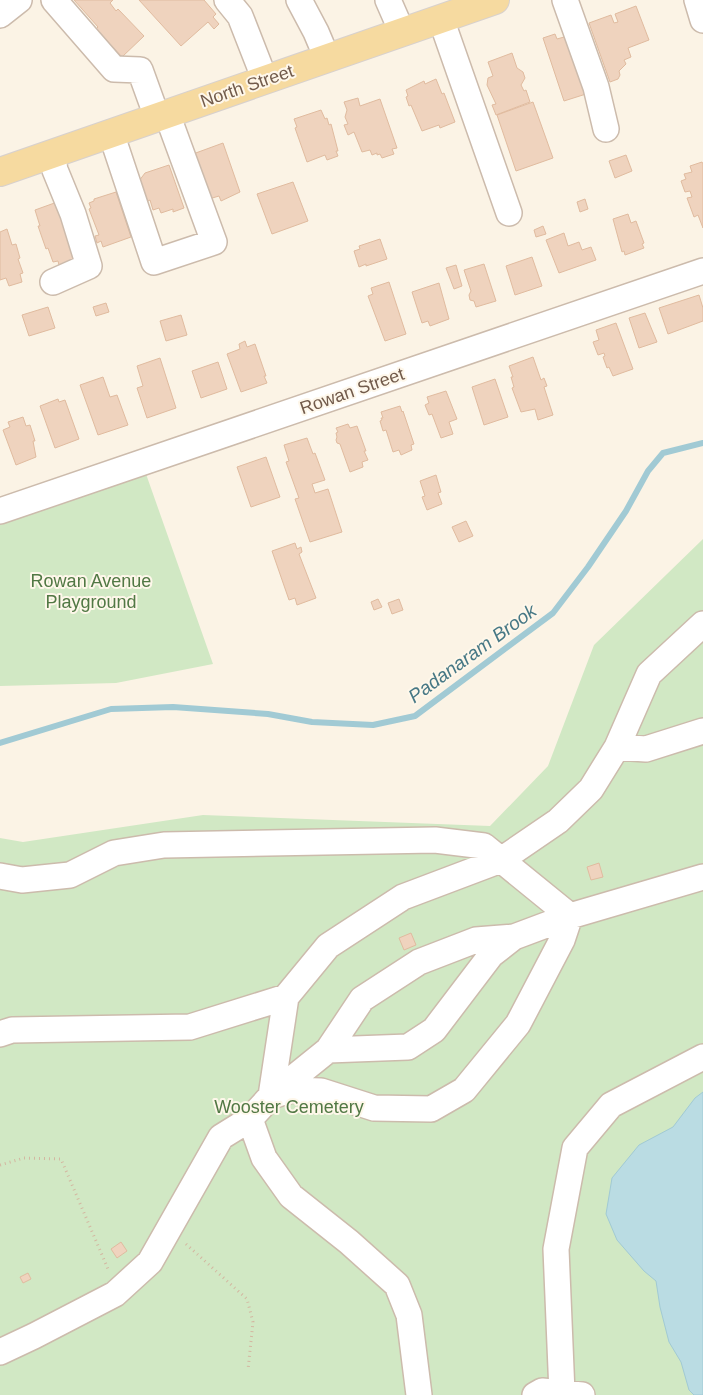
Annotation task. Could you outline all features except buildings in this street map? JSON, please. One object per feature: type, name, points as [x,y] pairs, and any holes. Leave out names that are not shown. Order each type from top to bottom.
[{"type":"main road","name":"North Street","points":[[3,165],[52,154],[495,0]]},
{"type":"street","points":[[0,15],[19,0]]},
{"type":"street","points":[[54,0],[114,69],[140,70],[162,115],[214,242],[154,262],[111,133]]},
{"type":"street","points":[[227,0],[240,16],[266,80]]},
{"type":"street","points":[[300,0],[327,58]]},
{"type":"street","points":[[388,0],[402,32]]},
{"type":"street","points":[[565,0],[596,87],[606,129]]},
{"type":"street","points":[[698,0],[703,20]]},
{"type":"street","points":[[441,18],[509,213]]},
{"type":"street","points":[[52,154],[89,266],[53,282]]},
{"type":"street","name":"Rowan Street","points":[[0,511],[703,271]]},
{"type":"street","points":[[271,1096],[286,997],[328,946],[403,897],[501,860],[558,821],[592,789],[616,747],[649,674],[703,624]]},
{"type":"street","points":[[616,747],[646,749],[703,731]]},
{"type":"street","points":[[0,876],[22,880],[70,875],[114,853],[164,845],[436,840],[484,846],[570,916]]},
{"type":"street","points":[[0,1352],[115,1294],[150,1262],[221,1138],[250,1119],[271,1096],[328,1050],[362,999],[419,962],[476,940],[514,937],[570,916],[703,877]]},
{"type":"street","points":[[271,1096],[291,1090],[321,1091],[374,1108],[431,1109],[464,1090],[518,1024],[562,940],[570,916]]},
{"type":"street","points":[[328,1050],[408,1047],[434,1030],[491,955],[514,937]]},
{"type":"street","points":[[0,1034],[12,1030],[190,1027],[286,997]]},
{"type":"street","points":[[535,1395],[542,1391],[572,1394],[556,1249],[575,1148],[611,1105],[703,1057]]},
{"type":"street","points":[[250,1119],[264,1158],[291,1196],[397,1285],[409,1315],[419,1395]]},
{"type":"path","points":[[0,1165],[24,1158],[61,1159],[105,1260],[115,1294]]},
{"type":"path","points":[[169,1228],[247,1299],[254,1322],[248,1370]]},
{"type":"green space","name":"Rowan Avenue Playground","points":[[146,474],[213,664],[116,683],[0,686],[0,525]]},
{"type":"green space","name":"Wooster Cemetery","points":[[703,539],[703,1395],[0,1395],[0,838],[23,842],[203,815],[490,826],[548,766],[594,645]]},
{"type":"water","points":[[703,1092],[703,1395],[694,1395],[689,1390],[681,1362],[669,1342],[660,1307],[656,1281],[644,1271],[617,1240],[606,1214],[612,1178],[639,1145],[673,1127],[695,1098]]},
{"type":"waterway","name":"Padanaram Brook","points":[[0,743],[111,709],[173,707],[268,714],[312,722],[373,725],[415,716],[553,613],[588,567],[626,511],[648,471],[663,453],[703,443]]}]
